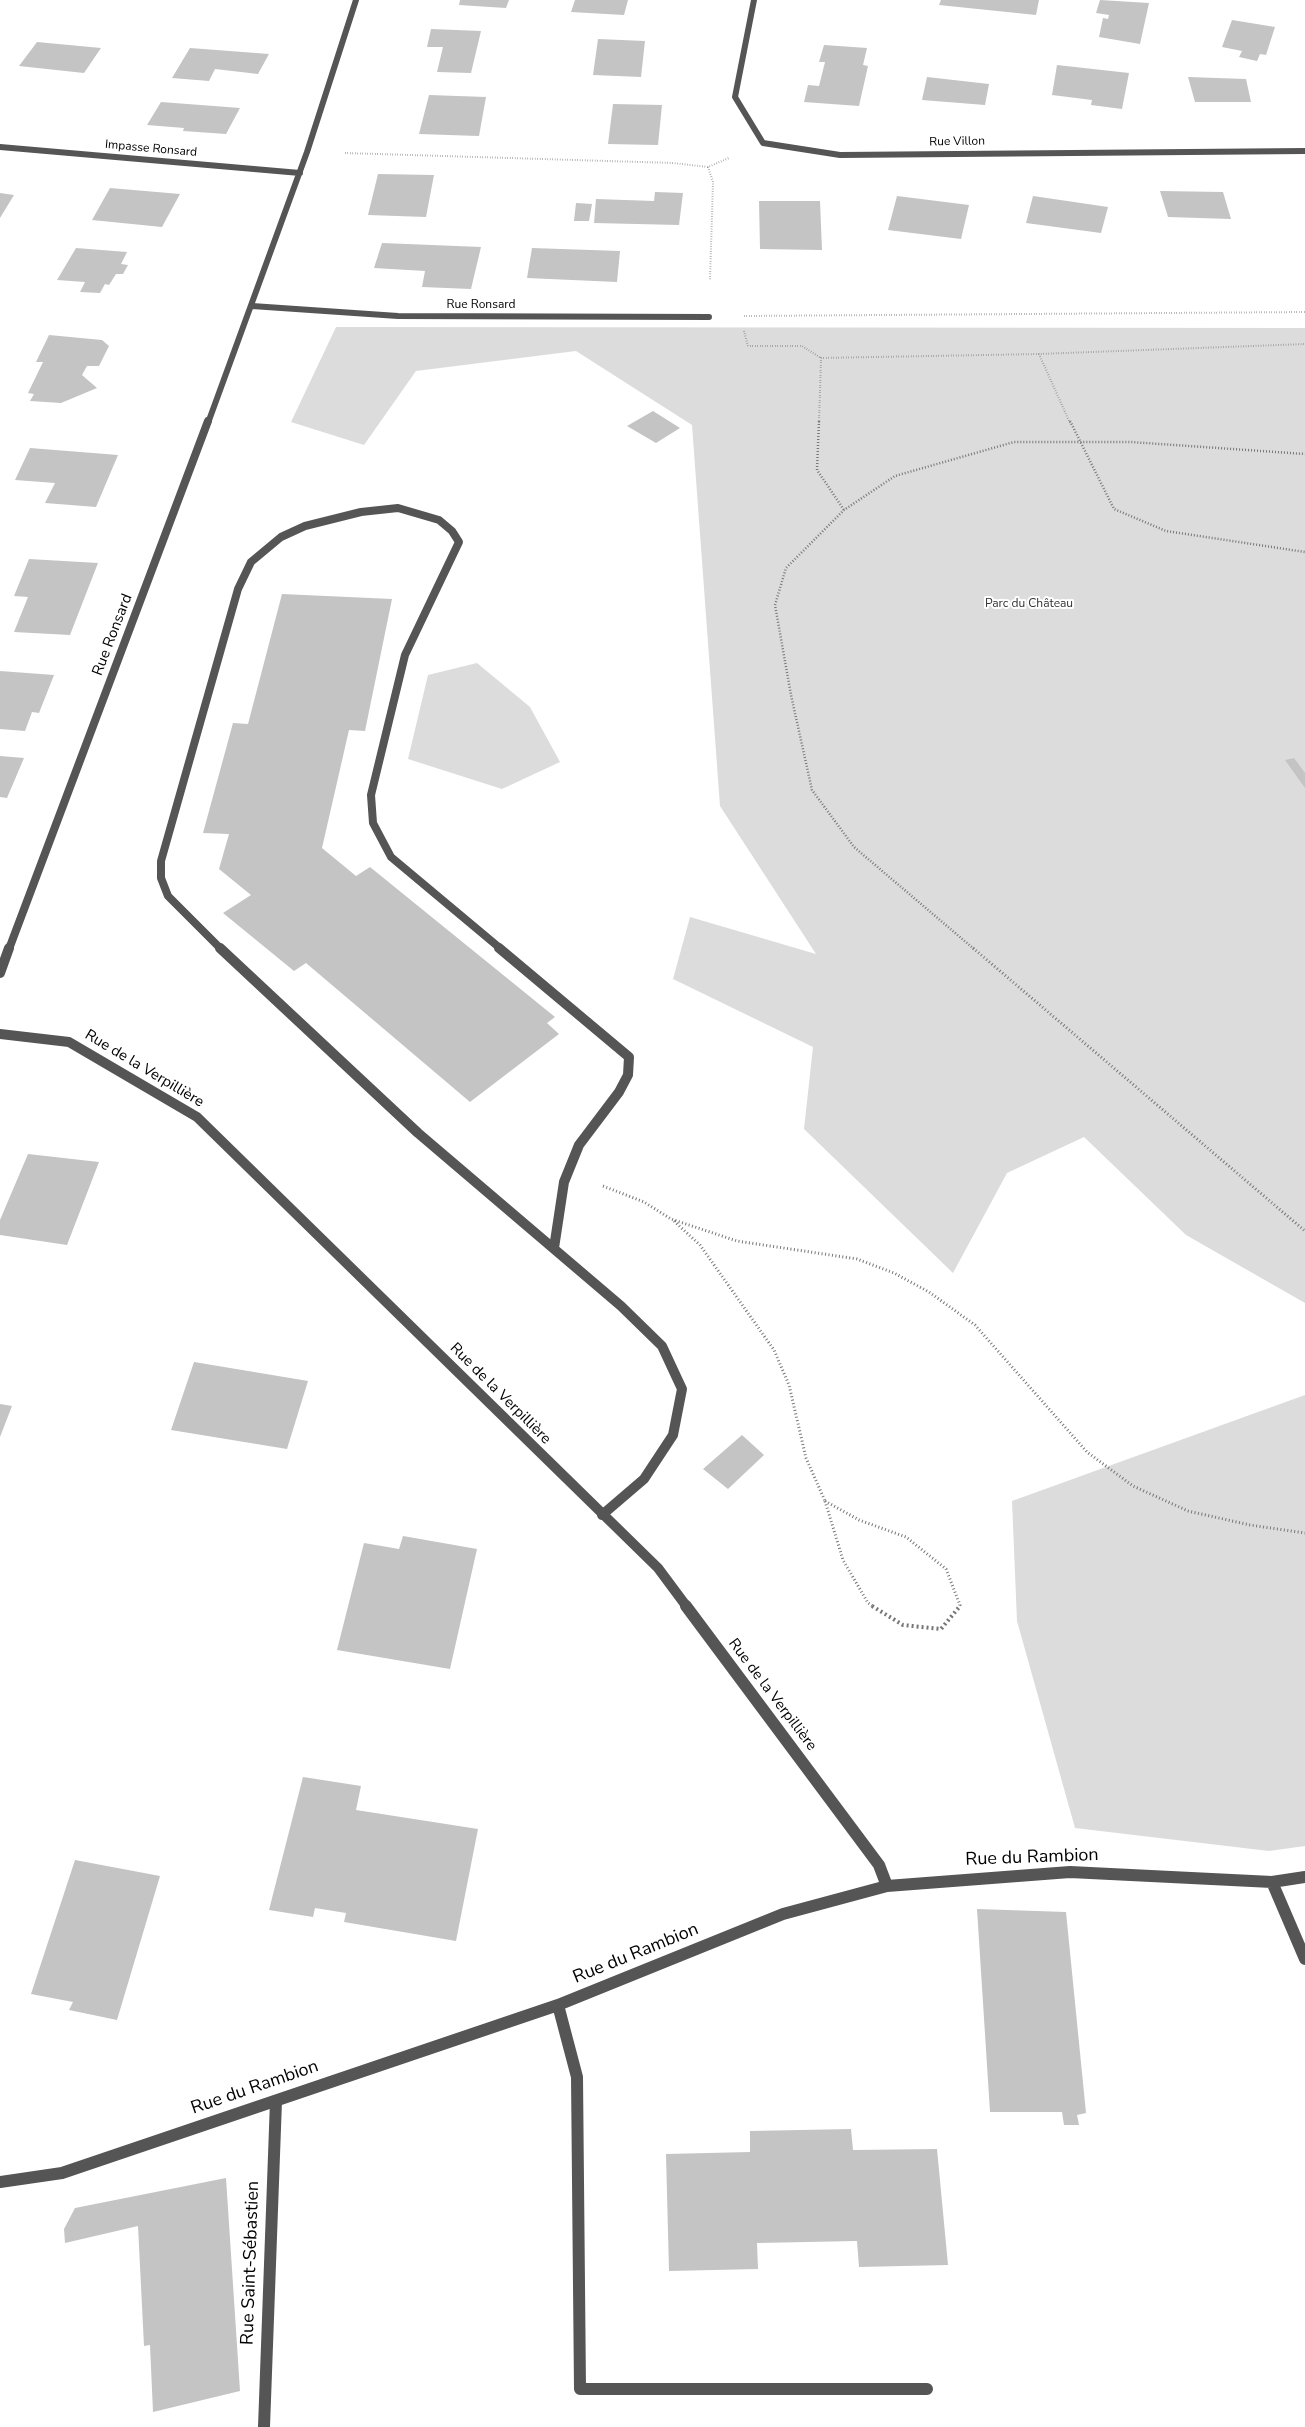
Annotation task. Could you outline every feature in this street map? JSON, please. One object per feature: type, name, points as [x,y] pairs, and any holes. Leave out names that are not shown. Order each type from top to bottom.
[{"type":"street","name":"Rue Ronsard","points":[[0,973],[252,306],[300,173],[356,0]]},
{"type":"street","points":[[754,0],[735,97],[763,143]]},
{"type":"street","name":"Rue Villon","points":[[763,143],[840,155],[1305,151]]},
{"type":"street","name":"Impasse Ronsard","points":[[0,147],[300,173]]},
{"type":"street","name":"Rue Ronsard","points":[[252,306],[398,316],[709,317]]},
{"type":"street","points":[[554,1248],[564,1182],[580,1145],[619,1092],[628,1075],[629,1057],[391,857],[373,823],[371,795],[405,655],[459,542],[452,531],[439,520],[398,508],[361,512],[305,526],[281,537],[251,562],[238,589],[161,862],[161,878],[168,896],[194,924],[418,1133],[621,1306],[662,1346],[682,1390],[673,1435],[644,1479],[602,1515]]},
{"type":"street","name":"Rue de la Verpillière","points":[[0,1034],[70,1042],[197,1117],[658,1568],[879,1865],[887,1886]]},
{"type":"street","name":"Rue du Rambion","points":[[0,2182],[62,2173],[558,2005],[783,1914],[887,1886],[1070,1872],[1272,1882],[1305,1877]]},
{"type":"street","points":[[1272,1882],[1305,1959]]},
{"type":"street","points":[[558,2005],[577,2077],[580,2390],[928,2389]]},
{"type":"street","name":"Rue Saint-Sébastien","points":[[264,2427],[276,2101]]},
{"type":"path","points":[[307,152],[673,162],[708,167],[763,143]]},
{"type":"path","points":[[708,167],[713,182],[709,317],[1305,312]]},
{"type":"path","points":[[740,316],[748,346],[802,346],[821,358],[1039,354],[1305,344]]},
{"type":"path","points":[[1039,354],[1079,442],[1114,509],[1166,531],[1305,552]]},
{"type":"path","points":[[821,358],[817,470],[844,510]]},
{"type":"path","points":[[1305,454],[1131,442],[1014,442],[904,473],[895,476],[844,510],[786,568],[775,605],[791,695],[812,790],[854,847],[1305,1231]]},
{"type":"path","points":[[564,1182],[591,1182],[623,1192],[644,1202],[671,1219],[700,1245],[774,1350],[789,1385],[806,1458],[825,1501],[843,1560],[868,1603],[902,1625],[941,1629],[960,1605],[946,1569],[906,1537],[859,1520],[825,1501]]},
{"type":"path","points":[[671,1219],[737,1241],[857,1259],[894,1273],[929,1292],[975,1325],[1087,1452],[1133,1486],[1188,1510],[1250,1525],[1305,1533]]},
{"type":"green space","name":"Parc du Château","points":[[336,327],[1305,328],[1305,1303],[1186,1235],[1084,1137],[1007,1173],[953,1273],[804,1129],[813,1047],[673,979],[690,917],[816,954],[720,806],[692,425],[576,351],[416,371],[364,445],[291,422]]},
{"type":"green space","points":[[477,663],[530,707],[560,762],[502,789],[408,759],[428,675]]},
{"type":"green space","points":[[1305,1395],[1305,1846],[1269,1851],[1075,1828],[1017,1621],[1012,1501]]},
{"type":"building","points":[[460,0],[509,0],[506,8],[459,5]]},
{"type":"building","points":[[575,0],[628,0],[624,15],[571,12]]},
{"type":"building","points":[[941,0],[1039,0],[1036,15],[939,5]]},
{"type":"building","points":[[1100,0],[1149,3],[1140,44],[1099,37],[1103,18],[1108,19],[1109,15],[1096,13]]},
{"type":"building","points":[[1232,20],[1275,27],[1266,55],[1260,54],[1257,61],[1239,57],[1242,51],[1222,47]]},
{"type":"building","points":[[431,29],[481,31],[471,73],[437,72],[443,47],[427,47]]},
{"type":"building","points":[[598,39],[645,41],[641,77],[593,75]]},
{"type":"building","points":[[37,42],[101,48],[84,73],[19,66]]},
{"type":"building","points":[[824,45],[867,48],[863,65],[868,66],[859,106],[804,102],[808,85],[819,86],[825,62],[819,62]]},
{"type":"building","points":[[190,48],[269,54],[258,74],[215,69],[209,81],[172,78]]},
{"type":"building","points":[[1057,65],[1129,73],[1122,109],[1091,105],[1092,100],[1052,95]]},
{"type":"building","points":[[927,77],[989,84],[985,105],[922,100]]},
{"type":"building","points":[[1188,77],[1246,79],[1251,102],[1195,102]]},
{"type":"building","points":[[429,95],[486,97],[479,136],[419,134]]},
{"type":"building","points":[[161,102],[240,108],[226,134],[183,131],[184,128],[147,125]]},
{"type":"building","points":[[613,104],[662,105],[658,145],[608,144]]},
{"type":"building","points":[[378,174],[434,175],[426,217],[368,215]]},
{"type":"building","points":[[110,188],[180,194],[162,227],[92,220]]},
{"type":"building","points":[[1160,191],[1223,192],[1231,219],[1168,217]]},
{"type":"building","points":[[655,192],[683,193],[679,225],[594,223],[596,199],[654,201]]},
{"type":"building","points":[[0,193],[14,195],[0,218]]},
{"type":"building","points":[[897,196],[969,205],[961,239],[888,230]]},
{"type":"building","points":[[1033,196],[1108,207],[1101,233],[1026,223]]},
{"type":"building","points":[[759,201],[820,201],[822,250],[760,249]]},
{"type":"building","points":[[576,203],[592,204],[589,221],[574,221]]},
{"type":"building","points":[[382,243],[481,247],[471,289],[422,287],[425,271],[374,268]]},
{"type":"building","points":[[76,248],[127,252],[121,264],[128,265],[123,274],[116,274],[109,285],[105,284],[100,293],[80,292],[85,282],[57,280]]},
{"type":"building","points":[[532,248],[620,251],[617,282],[527,278]]},
{"type":"building","points":[[49,335],[102,340],[109,346],[99,366],[87,366],[82,375],[97,388],[61,403],[30,401],[34,394],[28,393],[43,362],[36,362]]},
{"type":"building","points":[[653,411],[680,428],[656,443],[627,426]]},
{"type":"building","points":[[30,448],[118,455],[96,507],[45,503],[55,483],[15,480]]},
{"type":"building","points":[[29,559],[98,563],[70,635],[14,632],[28,597],[14,596]]},
{"type":"building","points":[[282,594],[392,599],[365,731],[349,730],[322,848],[356,876],[370,867],[555,1017],[547,1023],[559,1034],[470,1102],[306,963],[294,971],[223,913],[251,895],[219,869],[229,834],[203,833],[233,723],[248,724]]},
{"type":"building","points":[[0,671],[54,675],[39,713],[32,712],[25,731],[0,729]]},
{"type":"building","points":[[0,756],[24,758],[7,798],[0,797]]},
{"type":"building","points":[[1294,758],[1305,773],[1305,788],[1285,760]]},
{"type":"building","points":[[28,1154],[99,1162],[67,1245],[0,1235],[0,1220]]},
{"type":"building","points":[[194,1362],[308,1381],[287,1449],[171,1430]]},
{"type":"building","points":[[0,1404],[12,1406],[0,1437]]},
{"type":"building","points":[[742,1435],[764,1455],[728,1489],[703,1469]]},
{"type":"building","points":[[403,1536],[477,1549],[450,1669],[337,1650],[364,1543],[399,1549]]},
{"type":"building","points":[[303,1777],[361,1786],[356,1810],[478,1829],[456,1941],[344,1922],[346,1913],[315,1908],[313,1917],[269,1910]]},
{"type":"building","points":[[75,1860],[160,1876],[117,2020],[69,2010],[73,2002],[31,1994]]},
{"type":"building","points":[[977,1909],[1066,1912],[1086,2113],[1077,2115],[1079,2125],[1064,2125],[1062,2112],[990,2112]]},
{"type":"building","points":[[851,2129],[853,2150],[937,2149],[948,2265],[859,2267],[857,2241],[757,2243],[758,2269],[669,2271],[666,2154],[750,2152],[750,2131]]},
{"type":"building","points":[[226,2178],[240,2391],[153,2412],[150,2345],[144,2346],[138,2226],[65,2243],[64,2229],[75,2208]]}]
